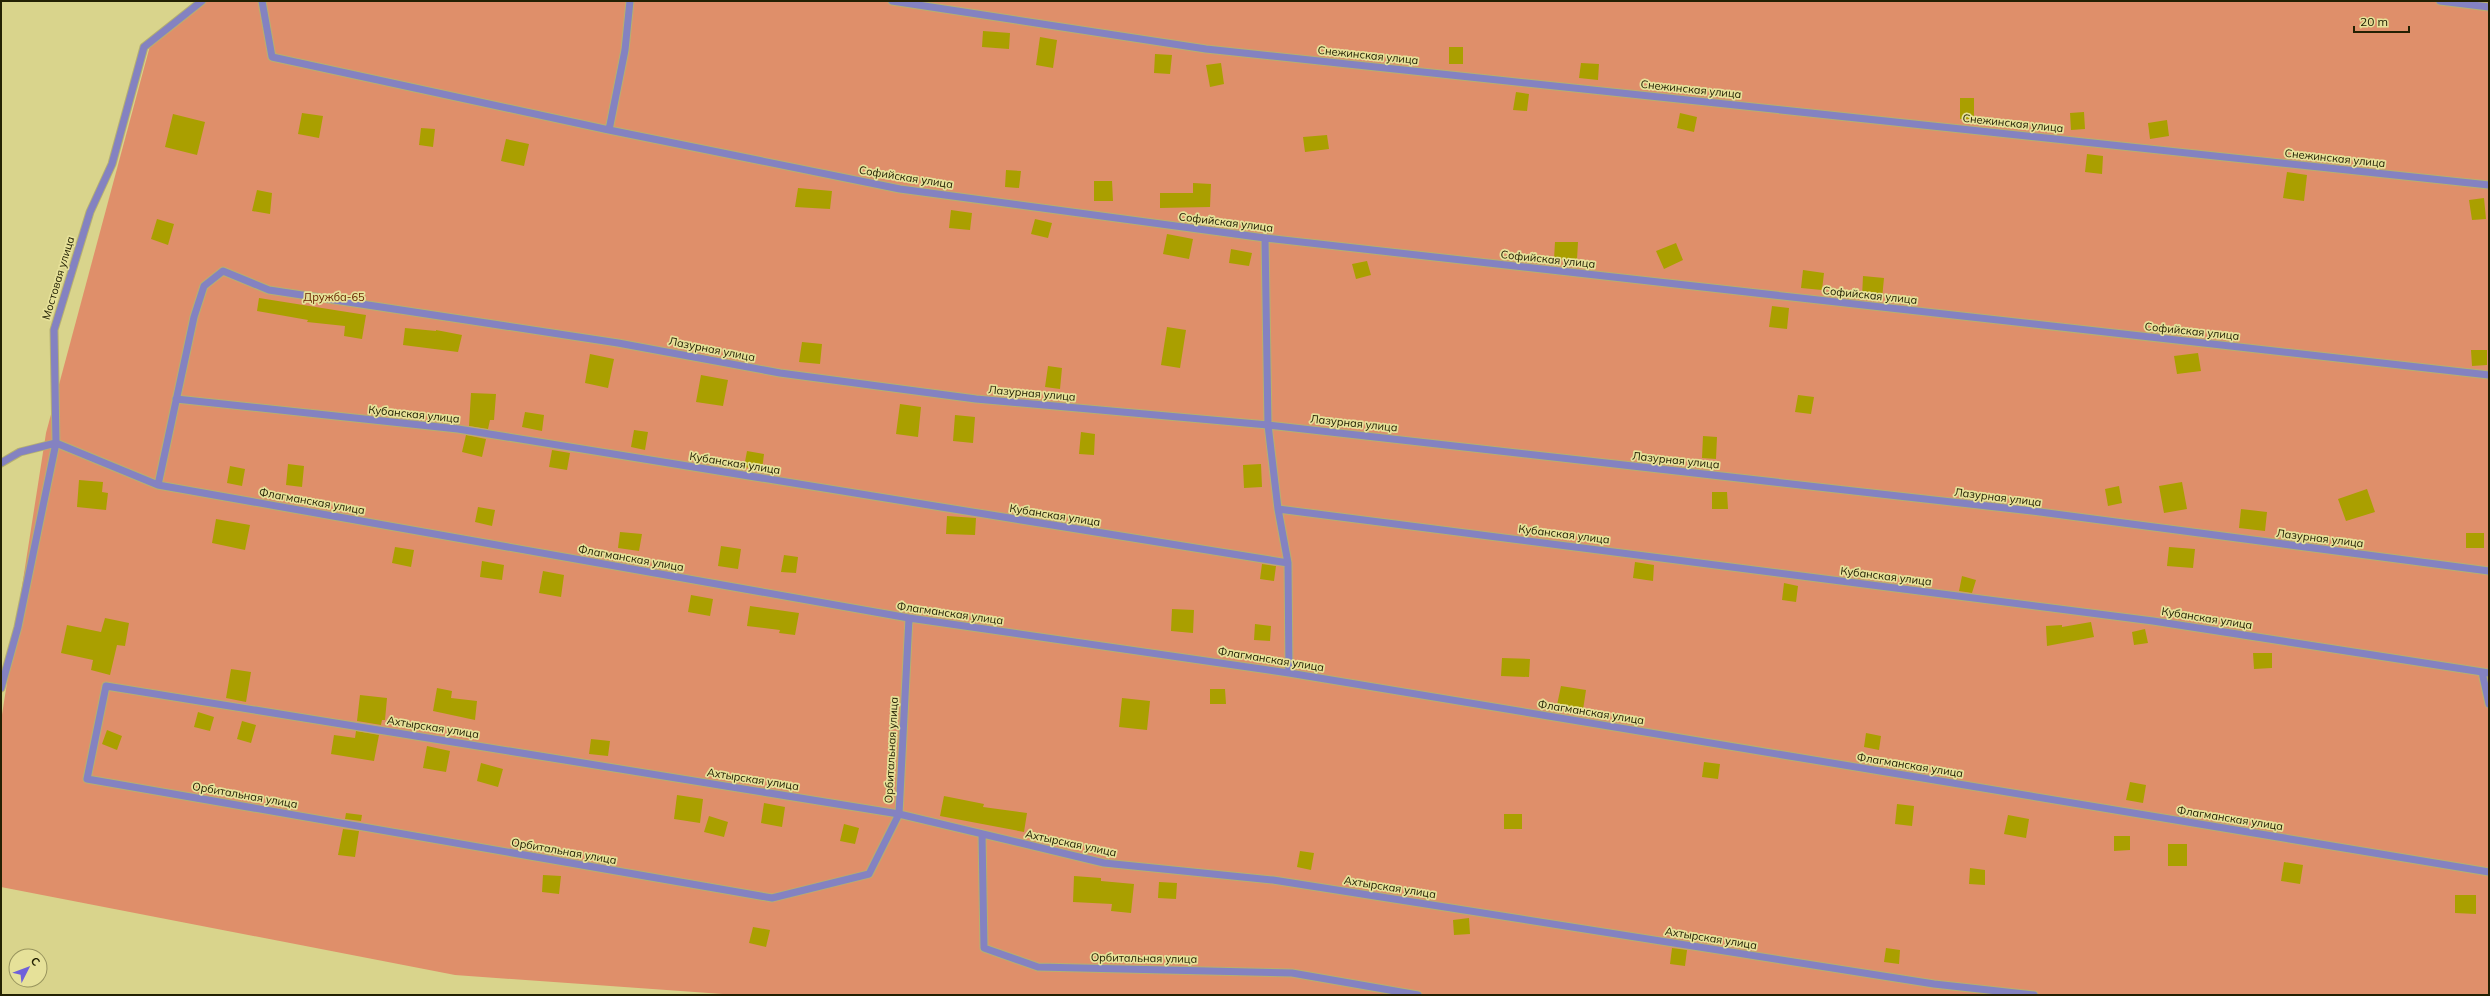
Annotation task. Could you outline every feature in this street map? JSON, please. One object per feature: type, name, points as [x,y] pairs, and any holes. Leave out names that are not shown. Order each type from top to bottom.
[{"type":"lane","name":"Мостовая улица","points":[[1,688],[18,627],[56,443],[54,330],[90,212],[112,164],[144,47],[202,1]]},
{"type":"lane","name":"Софийская улица","points":[[262,1],[272,57],[609,130],[900,189],[1265,238],[2489,375]]},
{"type":"lane","points":[[609,130],[625,50],[630,1]]},
{"type":"lane","name":"Снежинская улица","points":[[892,1],[1206,49],[2489,185]]},
{"type":"lane","points":[[2440,1],[2489,7]]},
{"type":"lane","points":[[1265,238],[1268,425],[1278,509],[1288,563],[1289,673]]},
{"type":"lane","name":"Лазурная улица","points":[[176,400],[194,317],[204,286],[223,271],[269,290],[618,343],[780,374],[976,399],[1268,425],[2032,511],[2489,571]]},
{"type":"lane","points":[[158,484],[176,400]]},
{"type":"lane","name":"Кубанская улица","points":[[176,400],[458,429],[1288,563]]},
{"type":"lane","points":[[1,463],[20,452],[56,443]]},
{"type":"lane","name":"Флагманская улица","points":[[56,443],[158,484],[909,618],[1289,673],[2489,872]]},
{"type":"lane","name":"Кубанская улица","points":[[1278,509],[2153,621],[2485,673]]},
{"type":"lane","name":"Орбитальная улица","points":[[106,686],[87,779],[772,898],[869,874],[899,814],[909,618]]},
{"type":"lane","points":[[2485,673],[2489,704]]},
{"type":"lane","name":"Ахтырская улица","points":[[106,686],[899,814],[1104,863],[1273,880],[1934,984],[2034,995]]},
{"type":"lane","name":"Орбитальная улица","points":[[982,834],[984,948],[1038,967],[1292,973],[1418,995]]},
{"type":"green space","name":"Дружба-65","points":[[203,1],[2489,1],[2489,995],[737,995],[455,975],[1,887],[1,721],[46,433],[151,42]]},
{"type":"building","points":[[983,31],[1010,33],[1009,49],[982,47]]},
{"type":"building","points":[[1040,37],[1057,40],[1053,68],[1036,65]]},
{"type":"building","points":[[1449,47],[1463,47],[1463,64],[1449,64]]},
{"type":"building","points":[[1155,54],[1172,55],[1170,74],[1154,73]]},
{"type":"building","points":[[1221,63],[1224,84],[1210,87],[1206,65]]},
{"type":"building","points":[[1581,63],[1599,64],[1598,80],[1579,78]]},
{"type":"building","points":[[1516,92],[1529,94],[1527,111],[1513,110]]},
{"type":"building","points":[[1960,98],[1974,98],[1974,119],[1960,119]]},
{"type":"building","points":[[2084,112],[2085,129],[2071,130],[2070,113]]},
{"type":"building","points":[[302,113],[323,116],[319,138],[298,134]]},
{"type":"building","points":[[1680,113],[1697,117],[1694,132],[1677,128]]},
{"type":"building","points":[[173,114],[205,122],[197,155],[165,147]]},
{"type":"building","points":[[2167,120],[2169,136],[2150,139],[2148,123]]},
{"type":"building","points":[[421,128],[435,129],[433,147],[419,145]]},
{"type":"building","points":[[1327,135],[1329,149],[1305,152],[1303,137]]},
{"type":"building","points":[[506,139],[529,144],[524,166],[501,161]]},
{"type":"building","points":[[2087,154],[2103,156],[2102,174],[2085,172]]},
{"type":"building","points":[[1006,170],[1021,171],[1019,188],[1005,187]]},
{"type":"building","points":[[2287,172],[2307,175],[2304,201],[2283,198]]},
{"type":"building","points":[[1094,181],[1112,181],[1113,201],[1094,201]]},
{"type":"building","points":[[1193,183],[1211,184],[1210,207],[1160,208],[1160,193],[1193,193]]},
{"type":"building","points":[[798,188],[832,191],[830,209],[795,207]]},
{"type":"building","points":[[257,190],[272,193],[270,214],[252,211]]},
{"type":"building","points":[[2484,198],[2486,219],[2472,220],[2469,200]]},
{"type":"building","points":[[951,210],[972,213],[970,230],[949,228]]},
{"type":"building","points":[[157,219],[174,224],[168,245],[151,239]]},
{"type":"building","points":[[1035,219],[1052,223],[1048,238],[1031,234]]},
{"type":"building","points":[[1167,234],[1193,239],[1189,259],[1163,254]]},
{"type":"building","points":[[1555,242],[1578,242],[1577,260],[1554,259]]},
{"type":"building","points":[[1676,243],[1683,260],[1664,269],[1656,251]]},
{"type":"building","points":[[1231,249],[1252,253],[1249,266],[1229,263]]},
{"type":"building","points":[[1367,261],[1371,275],[1356,279],[1352,264]]},
{"type":"building","points":[[1803,270],[1824,273],[1822,290],[1801,288]]},
{"type":"building","points":[[1863,276],[1884,278],[1882,299],[1862,297]]},
{"type":"building","points":[[259,298],[366,315],[362,339],[344,336],[345,326],[307,322],[308,320],[257,311]]},
{"type":"building","points":[[1772,306],[1789,308],[1787,329],[1769,327]]},
{"type":"building","points":[[1167,327],[1186,330],[1180,368],[1161,365]]},
{"type":"building","points":[[405,328],[436,330],[462,335],[458,352],[403,345]]},
{"type":"building","points":[[802,342],[822,344],[820,364],[799,362]]},
{"type":"building","points":[[2471,350],[2487,350],[2487,365],[2472,366]]},
{"type":"building","points":[[2198,353],[2201,371],[2177,374],[2174,356]]},
{"type":"building","points":[[590,354],[614,359],[608,388],[585,383]]},
{"type":"building","points":[[1048,366],[1062,368],[1060,389],[1045,387]]},
{"type":"building","points":[[701,375],[728,380],[723,406],[696,402]]},
{"type":"building","points":[[471,393],[496,394],[494,420],[490,420],[488,429],[469,426]]},
{"type":"building","points":[[1798,395],[1814,397],[1811,414],[1795,412]]},
{"type":"building","points":[[900,404],[921,407],[918,437],[896,434]]},
{"type":"building","points":[[525,412],[544,415],[542,431],[522,427]]},
{"type":"building","points":[[955,415],[975,417],[973,443],[953,441]]},
{"type":"building","points":[[634,430],[648,432],[645,450],[631,447]]},
{"type":"building","points":[[1081,432],[1095,434],[1094,455],[1079,454]]},
{"type":"building","points":[[466,435],[486,439],[482,457],[462,452]]},
{"type":"building","points":[[1703,436],[1717,437],[1716,459],[1702,458]]},
{"type":"building","points":[[552,450],[570,453],[567,470],[549,467]]},
{"type":"building","points":[[747,451],[764,454],[762,470],[744,467]]},
{"type":"building","points":[[288,464],[304,466],[302,487],[286,485]]},
{"type":"building","points":[[1261,464],[1262,487],[1244,488],[1243,465]]},
{"type":"building","points":[[230,466],[245,469],[242,486],[227,483]]},
{"type":"building","points":[[79,480],[103,482],[102,492],[108,493],[106,510],[77,507]]},
{"type":"building","points":[[2182,482],[2187,509],[2164,513],[2159,486]]},
{"type":"building","points":[[2119,486],[2122,503],[2108,506],[2105,489]]},
{"type":"building","points":[[2367,489],[2375,512],[2346,521],[2338,499]]},
{"type":"building","points":[[1712,492],[1727,492],[1728,509],[1712,509]]},
{"type":"building","points":[[478,507],[495,510],[492,526],[475,522]]},
{"type":"building","points":[[2241,509],[2267,512],[2265,531],[2239,528]]},
{"type":"building","points":[[947,516],[976,518],[975,535],[946,534]]},
{"type":"building","points":[[216,519],[250,525],[245,550],[212,543]]},
{"type":"building","points":[[620,532],[642,534],[639,551],[618,548]]},
{"type":"building","points":[[2466,533],[2484,533],[2484,548],[2466,548]]},
{"type":"building","points":[[721,546],[741,549],[738,569],[718,566]]},
{"type":"building","points":[[395,547],[414,550],[411,567],[392,563]]},
{"type":"building","points":[[2169,547],[2195,549],[2193,568],[2167,566]]},
{"type":"building","points":[[784,555],[798,557],[796,573],[781,572]]},
{"type":"building","points":[[482,561],[504,565],[502,580],[480,577]]},
{"type":"building","points":[[1635,562],[1654,565],[1653,581],[1633,578]]},
{"type":"building","points":[[1262,564],[1276,566],[1274,581],[1260,579]]},
{"type":"building","points":[[543,571],[564,575],[561,597],[539,593]]},
{"type":"building","points":[[1962,576],[1976,580],[1972,593],[1959,591]]},
{"type":"building","points":[[1784,583],[1798,586],[1796,602],[1782,600]]},
{"type":"building","points":[[691,595],[713,599],[710,616],[688,612]]},
{"type":"building","points":[[750,606],[799,613],[795,635],[779,633],[780,630],[747,626]]},
{"type":"building","points":[[1172,609],[1194,610],[1193,633],[1171,631]]},
{"type":"building","points":[[105,618],[129,623],[125,646],[117,645],[110,675],[91,670],[93,660],[61,653],[67,625],[101,632]]},
{"type":"building","points":[[2091,622],[2094,637],[2047,646],[2046,626],[2062,625],[2062,627]]},
{"type":"building","points":[[1255,624],[1271,626],[1270,641],[1254,640]]},
{"type":"building","points":[[2145,629],[2148,643],[2134,645],[2132,632]]},
{"type":"building","points":[[2253,653],[2272,653],[2272,668],[2254,669]]},
{"type":"building","points":[[1502,658],[1530,659],[1529,677],[1501,676]]},
{"type":"building","points":[[231,669],[251,672],[246,702],[226,698]]},
{"type":"building","points":[[1561,686],[1586,690],[1583,710],[1557,705]]},
{"type":"building","points":[[437,688],[452,691],[451,698],[477,701],[475,720],[433,711]]},
{"type":"building","points":[[1210,689],[1225,689],[1226,704],[1210,704]]},
{"type":"building","points":[[360,695],[387,698],[385,720],[382,720],[381,725],[357,721]]},
{"type":"building","points":[[1122,698],[1150,701],[1147,730],[1119,727]]},
{"type":"building","points":[[198,712],[214,717],[210,731],[194,727]]},
{"type":"building","points":[[242,721],[256,725],[251,743],[237,739]]},
{"type":"building","points":[[107,730],[122,736],[117,750],[102,744]]},
{"type":"building","points":[[356,731],[379,735],[374,761],[331,754],[334,735],[355,738]]},
{"type":"building","points":[[1866,733],[1881,736],[1879,750],[1864,747]]},
{"type":"building","points":[[591,739],[610,741],[608,756],[589,754]]},
{"type":"building","points":[[427,746],[450,751],[446,772],[423,768]]},
{"type":"building","points":[[1704,762],[1720,764],[1718,779],[1702,777]]},
{"type":"building","points":[[481,763],[503,769],[498,787],[477,781]]},
{"type":"building","points":[[2130,782],[2146,785],[2143,803],[2126,800]]},
{"type":"building","points":[[677,795],[703,799],[700,823],[674,819]]},
{"type":"building","points":[[944,796],[984,804],[983,807],[1027,813],[1024,832],[940,816]]},
{"type":"building","points":[[764,803],[785,807],[782,827],[761,823]]},
{"type":"building","points":[[1897,804],[1914,806],[1912,826],[1895,824]]},
{"type":"building","points":[[346,813],[362,815],[361,821],[345,819]]},
{"type":"building","points":[[1504,814],[1522,814],[1522,829],[1504,829]]},
{"type":"building","points":[[2008,815],[2029,819],[2026,838],[2004,834]]},
{"type":"building","points":[[709,816],[728,822],[724,837],[704,832]]},
{"type":"building","points":[[844,824],[859,828],[855,844],[840,841]]},
{"type":"building","points":[[343,829],[359,831],[355,857],[338,855]]},
{"type":"building","points":[[2114,836],[2130,836],[2130,850],[2114,851]]},
{"type":"building","points":[[2168,844],[2187,844],[2187,866],[2168,866]]},
{"type":"building","points":[[1300,851],[1314,853],[1311,870],[1297,867]]},
{"type":"building","points":[[2284,862],[2303,865],[2300,884],[2281,881]]},
{"type":"building","points":[[1970,868],[1985,870],[1985,885],[1969,884]]},
{"type":"building","points":[[543,875],[561,876],[559,894],[542,892]]},
{"type":"building","points":[[1074,876],[1101,878],[1101,881],[1134,884],[1131,913],[1111,911],[1112,904],[1073,902]]},
{"type":"building","points":[[1159,882],[1177,883],[1176,899],[1158,898]]},
{"type":"building","points":[[2455,895],[2476,895],[2476,914],[2455,913]]},
{"type":"building","points":[[1469,918],[1470,934],[1454,935],[1453,920]]},
{"type":"building","points":[[753,927],[770,930],[766,947],[749,943]]},
{"type":"building","points":[[1672,948],[1687,950],[1685,966],[1670,964]]},
{"type":"building","points":[[1886,948],[1900,950],[1899,964],[1884,962]]}]
